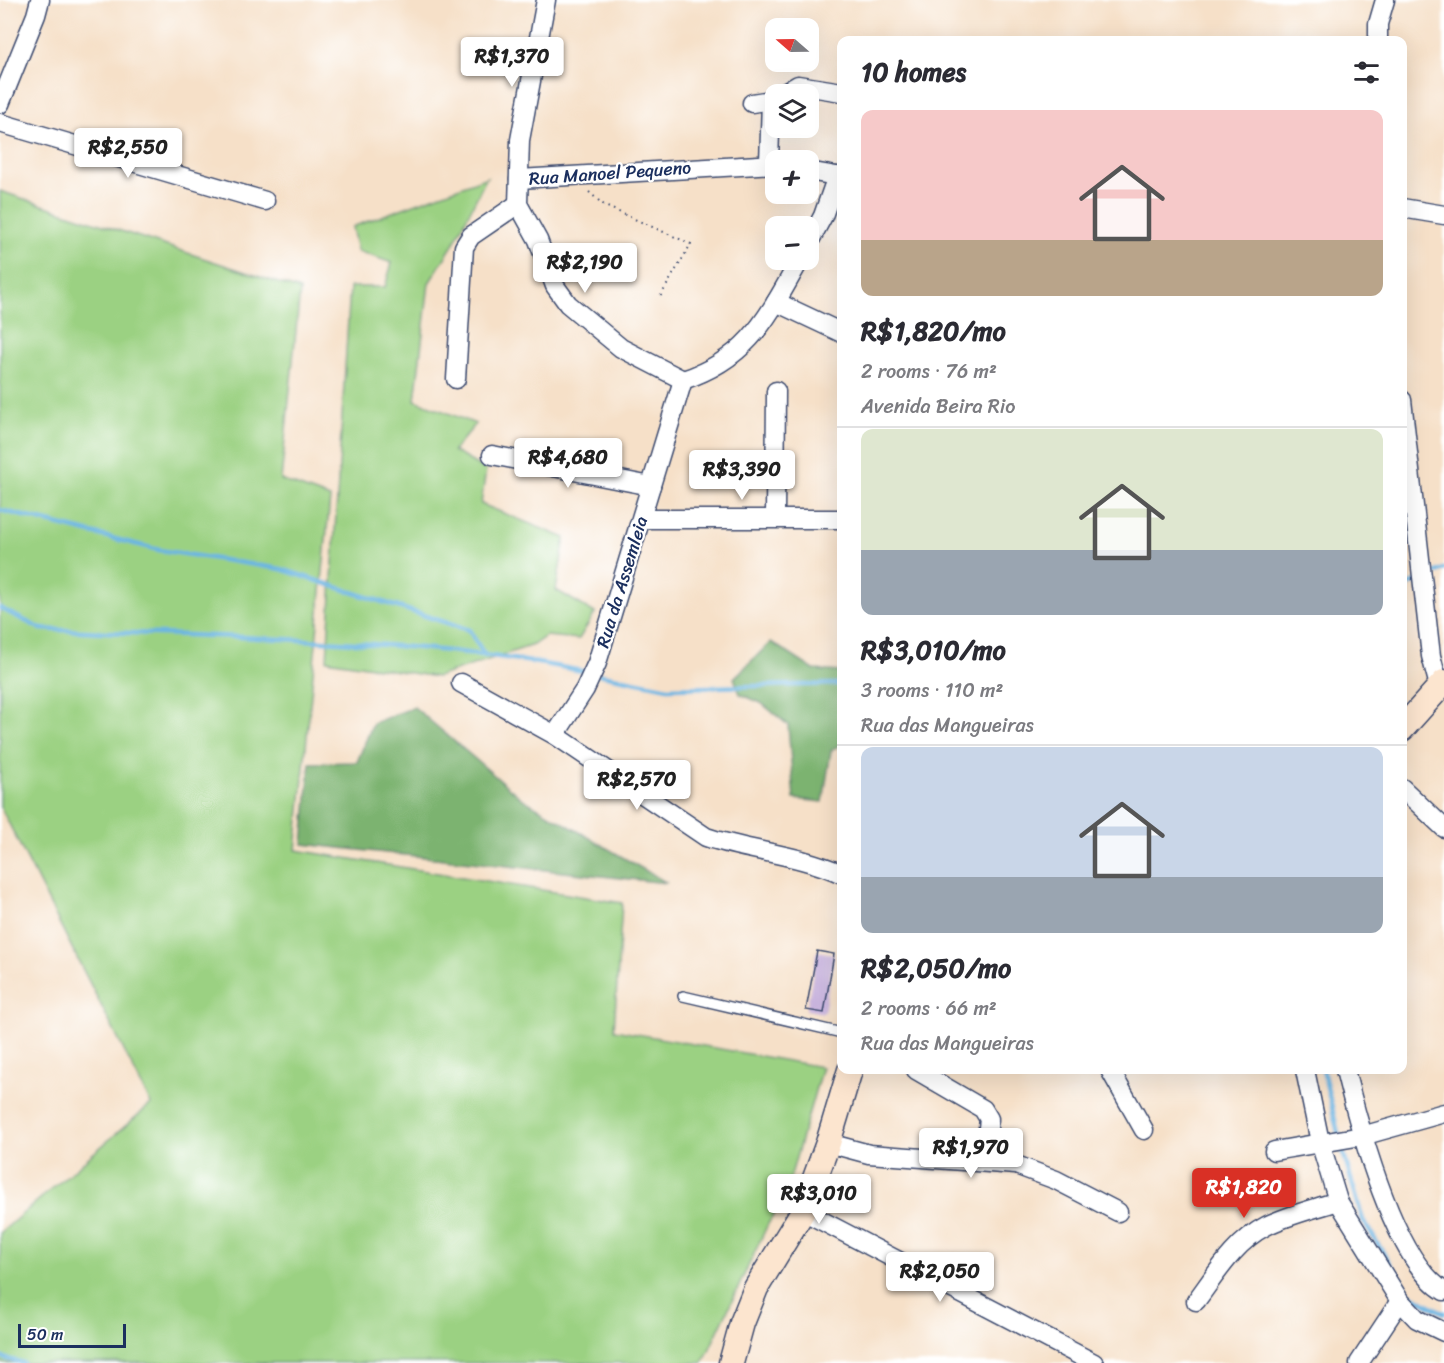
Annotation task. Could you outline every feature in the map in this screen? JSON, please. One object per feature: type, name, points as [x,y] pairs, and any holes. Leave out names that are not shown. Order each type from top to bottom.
[{"type":"street","points":[[0,104],[40,0]]},
{"type":"street","name":"Rua Manoel Pequeno","points":[[546,0],[520,140],[519,179],[765,163]]},
{"type":"street","points":[[1378,36],[1378,24],[1385,0]]},
{"type":"street","points":[[819,89],[837,92]]},
{"type":"street","points":[[752,103],[765,100]]},
{"type":"street","points":[[0,123],[265,201]]},
{"type":"street","points":[[819,173],[837,177]]},
{"type":"street","points":[[519,179],[518,204],[538,240],[555,286],[568,304],[621,348],[683,380],[721,363],[744,347],[776,302],[794,270]]},
{"type":"street","points":[[819,223],[837,182]]},
{"type":"street","points":[[456,380],[464,247],[471,236],[518,204]]},
{"type":"street","points":[[1407,209],[1444,215]]},
{"type":"street","points":[[776,302],[837,331]]},
{"type":"street","name":"Rua da Assemleia","points":[[555,735],[585,689],[597,663],[683,380]]},
{"type":"street","points":[[775,518],[776,391]]},
{"type":"street","points":[[1407,445],[1431,656],[1441,684],[1407,723]]},
{"type":"street","points":[[492,455],[651,486]]},
{"type":"street","points":[[642,519],[837,519]]},
{"type":"street","points":[[461,683],[555,735],[706,837],[730,845],[801,858],[837,872]]},
{"type":"street","points":[[1407,793],[1444,828]]},
{"type":"street","points":[[731,1363],[742,1323],[756,1288],[803,1211],[828,1143],[849,1074]]},
{"type":"street","points":[[923,1074],[983,1109],[989,1119],[987,1137]]},
{"type":"street","points":[[1112,1074],[1144,1130]]},
{"type":"street","points":[[1306,1074],[1320,1142],[1338,1201],[1400,1302],[1417,1319],[1444,1332]]},
{"type":"street","points":[[1346,1074],[1362,1136],[1395,1223],[1422,1273],[1444,1291]]},
{"type":"street","points":[[1275,1151],[1362,1136],[1444,1113]]},
{"type":"street","points":[[828,1143],[869,1154],[1016,1165],[1056,1180],[1118,1212]]},
{"type":"street","points":[[1196,1301],[1226,1260],[1246,1240],[1266,1226],[1338,1201]]},
{"type":"street","points":[[803,1211],[1094,1363]]},
{"type":"street","points":[[1359,1363],[1400,1302]]},
{"type":"lane","points":[[683,996],[837,1033]]},
{"type":"path","points":[[571,176],[605,206],[691,244],[660,297]]},
{"type":"green space","points":[[487,177],[453,245],[429,283],[415,400],[476,424],[453,451],[486,470],[481,504],[565,538],[556,590],[595,613],[579,639],[546,636],[533,645],[437,677],[327,660],[350,287],[385,287],[392,263],[357,251],[352,227]]},
{"type":"green space","points":[[0,191],[300,290],[281,480],[330,498],[296,850],[622,903],[614,1030],[822,1067],[785,1196],[768,1224],[703,1363],[0,1363],[0,1233],[151,1104],[0,806]]},
{"type":"green space","points":[[771,642],[814,670],[837,672],[837,747],[831,751],[823,802],[794,799],[788,725],[761,703],[740,694],[734,678]]},
{"type":"green space","points":[[414,707],[521,798],[667,883],[303,844],[310,763],[357,762],[373,723]]},
{"type":"building","points":[[817,951],[834,954],[824,1013],[806,1010]]},
{"type":"waterway","points":[[0,510],[159,550],[281,569],[469,630],[485,656]]},
{"type":"waterway","points":[[1428,576],[1444,569]]},
{"type":"waterway","points":[[1407,586],[1417,581]]},
{"type":"waterway","points":[[0,608],[41,629],[315,640],[383,645],[452,651],[587,672]]},
{"type":"waterway","points":[[598,674],[668,688],[837,684]]},
{"type":"waterway","points":[[1324,1074],[1339,1137]]},
{"type":"waterway","points":[[1341,1145],[1363,1220],[1408,1293],[1444,1313]]},
{"type":"waterway","points":[[0,1357],[23,1363]]}]
